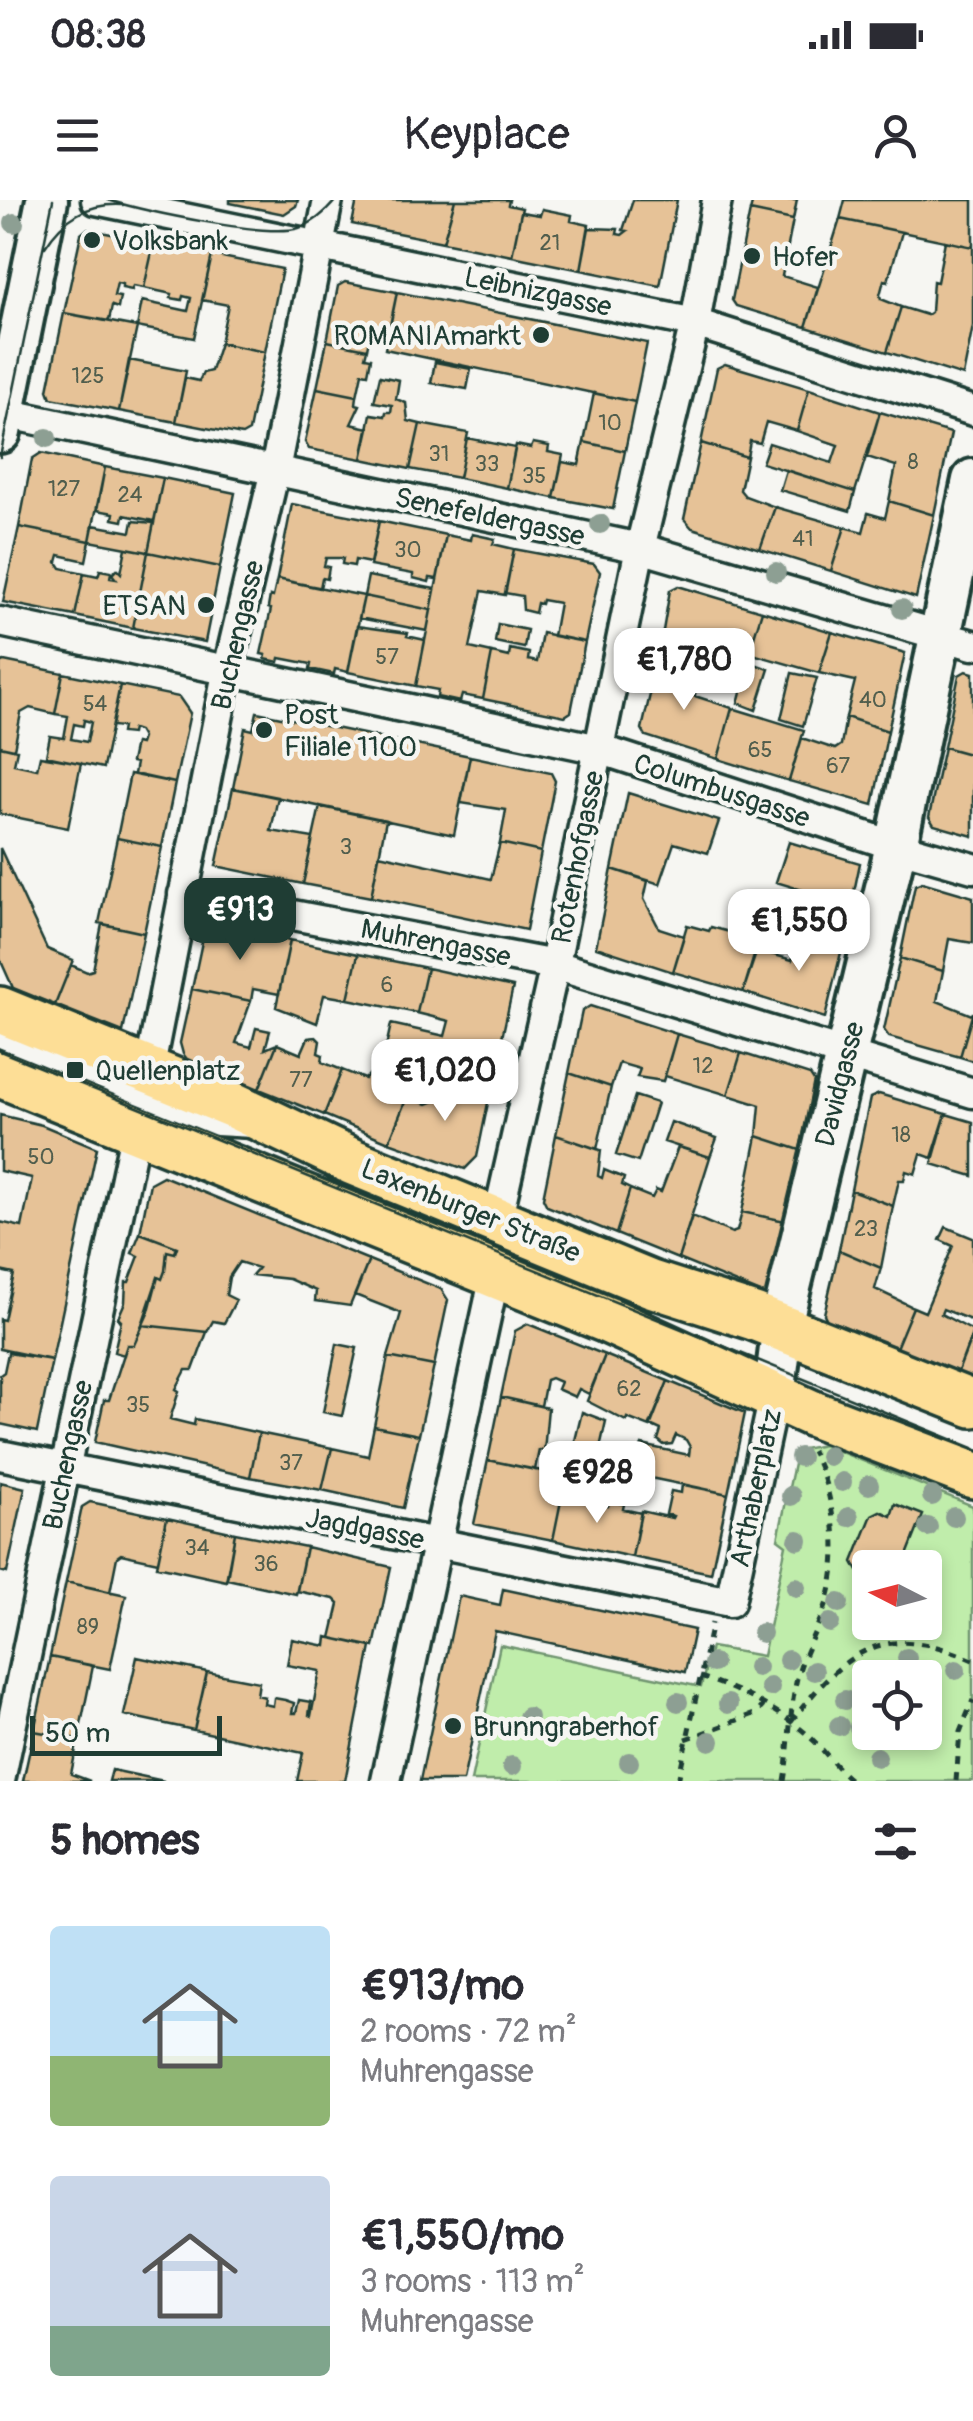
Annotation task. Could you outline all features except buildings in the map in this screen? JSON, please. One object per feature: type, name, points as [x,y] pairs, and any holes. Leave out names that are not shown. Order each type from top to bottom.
[{"type":"main road","name":"Laxenburger Straße","points":[[0,1010],[498,1221],[683,1296],[780,1327]]},
{"type":"main road","name":"Laxenburger Straße","points":[[0,1074],[676,1349],[774,1396]]},
{"type":"main road","points":[[780,1327],[973,1404]]},
{"type":"main road","name":"Arthaberplatz","points":[[774,1396],[973,1475]]},
{"type":"street","points":[[1,419],[47,200]]},
{"type":"street","name":"Leibnizgasse","points":[[96,200],[695,323],[973,410]]},
{"type":"street","name":"Buchengasse","points":[[149,1071],[328,200]]},
{"type":"street","name":"Rotenhofgasse","points":[[498,1221],[640,548],[695,323],[716,201]]},
{"type":"street","name":"Senefeldergasse","points":[[1,419],[275,470],[640,548],[957,641]]},
{"type":"street","name":"Davidgasse","points":[[774,1396],[780,1327],[896,846],[957,641],[973,480]]},
{"type":"street","name":"Columbusgasse","points":[[0,622],[599,750],[973,868]]},
{"type":"street","name":"Muhrengasse","points":[[183,894],[555,965],[973,1093]]},
{"type":"street","name":"Buchengasse","points":[[0,1781],[136,1129]]},
{"type":"street","points":[[386,1781],[495,1275]]},
{"type":"street","name":"Arthaberplatz","points":[[730,1602],[774,1396]]},
{"type":"street","name":"Jagdgasse","points":[[0,1454],[730,1602]]},
{"type":"lane","points":[[0,1040],[217,1128],[234,1131],[276,1126]]},
{"type":"path","points":[[784,1781],[798,1674],[827,1601],[835,1544],[828,1494],[808,1444]]},
{"type":"path","name":"Arthaberplatz","points":[[678,1781],[710,1624],[730,1602]]},
{"type":"path","points":[[790,1723],[834,1669],[854,1654],[876,1646],[922,1644],[946,1648],[973,1660]]},
{"type":"path","points":[[699,1677],[733,1688],[790,1723],[812,1738],[852,1781]]},
{"type":"path","points":[[956,1781],[960,1732],[973,1700]]},
{"type":"path","points":[[686,1739],[763,1706]]},
{"type":"green space","points":[[824,1445],[973,1506],[973,1781],[471,1781],[500,1645],[701,1687],[711,1647],[763,1656],[786,1545],[778,1539],[797,1450]]},
{"type":"tram line","points":[[0,457],[53,200]]},
{"type":"tram line","points":[[108,200],[205,222],[283,230],[310,223],[336,200]]},
{"type":"tram line","points":[[45,247],[78,214],[99,206],[123,205]]},
{"type":"tram line","points":[[0,1051],[973,1448]]},
{"type":"place","name":"Volksbank","points":[[92,240]]},
{"type":"place","name":"Hofer","points":[[752,256]]},
{"type":"place","name":"ROMANIAmarkt","points":[[541,335]]},
{"type":"place","name":"ETSAN","points":[[206,605]]},
{"type":"place","name":"Post Filiale 1100","points":[[264,730]]},
{"type":"place","name":"Quellenplatz","points":[[75,1070]]},
{"type":"place","name":"Brunngraberhof","points":[[453,1726]]}]
